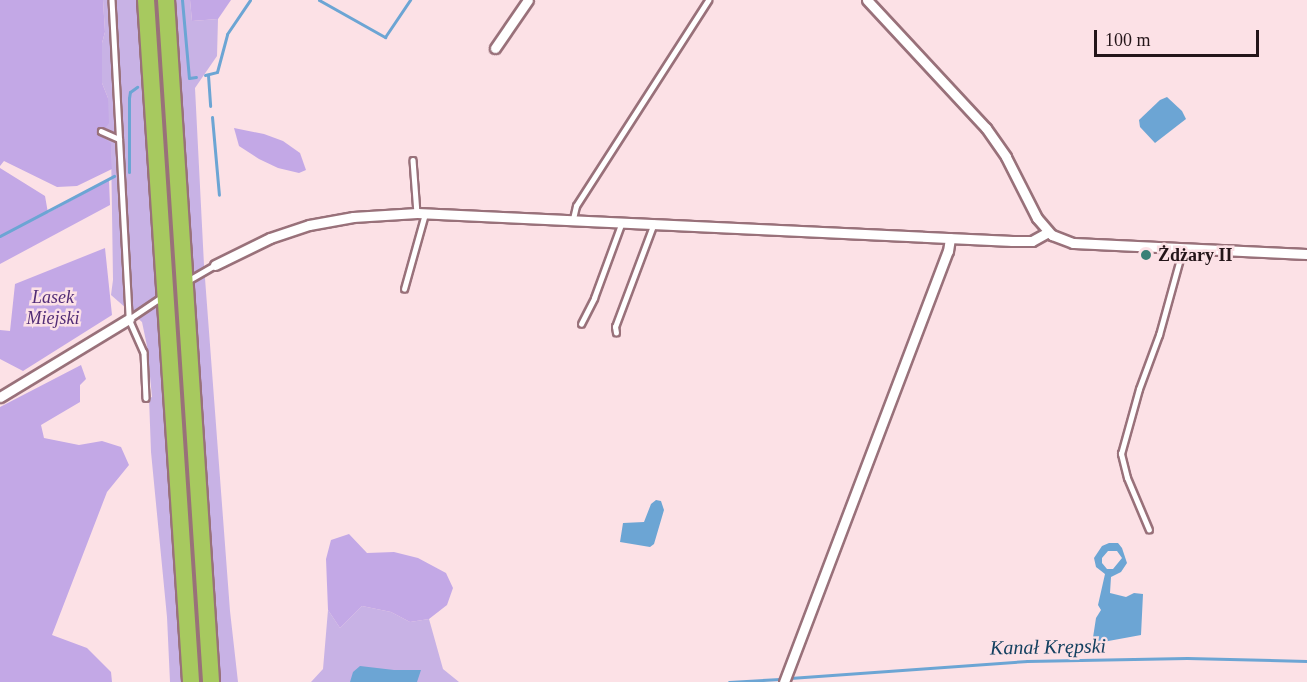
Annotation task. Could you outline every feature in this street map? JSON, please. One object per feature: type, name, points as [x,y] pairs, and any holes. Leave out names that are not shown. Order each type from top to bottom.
[{"type":"highway","points":[[146,0],[191,682]]},
{"type":"highway","points":[[166,0],[211,682]]},
{"type":"street","points":[[495,48],[528,0]]},
{"type":"street","points":[[867,0],[986,128],[1006,157],[1037,218],[1048,232],[1073,243],[1307,254]]},
{"type":"street","points":[[215,265],[270,238],[309,225],[353,217],[421,213],[1026,241],[1037,239],[1048,232]]},
{"type":"street","points":[[784,682],[948,251],[950,238]]},
{"type":"street","points":[[0,397],[129,319]]},
{"type":"lane","points":[[112,0],[129,319],[144,352],[146,398]]},
{"type":"lane","points":[[572,220],[576,206],[708,0]]},
{"type":"lane","points":[[101,131],[119,139]]},
{"type":"lane","points":[[404,289],[421,213],[413,160]]},
{"type":"lane","points":[[581,324],[597,290],[622,222]]},
{"type":"lane","points":[[616,333],[615,327],[654,223]]},
{"type":"lane","points":[[1149,530],[1127,478],[1121,454],[1139,389],[1159,335],[1183,248]]},
{"type":"lane","points":[[129,319],[215,265]]},
{"type":"shaded area","points":[[103,0],[190,0],[192,21],[218,19],[217,56],[195,88],[204,265],[230,611],[238,682],[170,682],[167,617],[151,452],[149,398],[152,397],[147,346],[142,322],[111,295],[113,280],[111,144],[100,135],[104,127],[108,98],[102,83],[102,43],[105,32]]},
{"type":"shaded area","points":[[362,606],[391,612],[410,622],[429,619],[443,669],[459,682],[311,682],[323,669],[328,610],[340,628]]},
{"type":"green space","points":[[0,0],[103,0],[105,32],[102,43],[102,83],[108,98],[109,123],[100,135],[111,143],[112,169],[77,186],[57,187],[4,161],[0,166]]},
{"type":"green space","points":[[190,0],[231,0],[218,19],[192,21]]},
{"type":"green space","points":[[234,128],[264,134],[283,141],[300,153],[306,170],[299,173],[278,168],[259,159],[239,146]]},
{"type":"green space","name":"Lasek Miejski","points":[[0,168],[45,196],[48,213],[109,180],[110,205],[0,264]]},
{"type":"green space","name":"Lasek Miejski","points":[[105,248],[112,315],[23,371],[0,359],[0,330],[10,331],[15,284]]},
{"type":"green space","points":[[81,365],[86,379],[80,385],[80,402],[41,425],[44,438],[79,445],[102,441],[121,447],[129,465],[107,492],[52,635],[87,648],[111,672],[112,682],[0,682],[0,407]]},
{"type":"green space","points":[[349,534],[367,553],[394,552],[418,558],[446,573],[453,588],[447,605],[429,619],[410,622],[391,612],[362,606],[340,628],[328,610],[326,559],[331,540]]},
{"type":"water","points":[[1167,97],[1182,111],[1186,119],[1155,143],[1140,127],[1139,120],[1160,100]]},
{"type":"water","points":[[656,500],[661,501],[664,510],[654,544],[650,547],[620,542],[623,523],[644,522],[651,504]]},
{"type":"water","points":[[1118,543],[1127,563],[1121,572],[1111,577],[1110,593],[1126,597],[1134,593],[1143,594],[1141,635],[1092,644],[1096,618],[1101,610],[1098,605],[1105,574],[1096,567],[1094,558],[1102,546]],"holes":[[[1108,551],[1117,551],[1122,558],[1113,569],[1107,569],[1102,563],[1102,558]]]},
{"type":"water","points":[[360,666],[421,670],[417,682],[350,682],[353,672]]},
{"type":"waterway","points":[[182,0],[189,78],[196,77]]},
{"type":"waterway","points":[[205,75],[217,72],[227,34],[250,0]]},
{"type":"waterway","points":[[319,0],[385,37],[410,0]]},
{"type":"waterway","points":[[208,75],[210,106]]},
{"type":"waterway","points":[[129,172],[129,98],[130,92],[137,87]]},
{"type":"waterway","points":[[212,117],[219,195]]},
{"type":"waterway","points":[[0,236],[114,176]]},
{"type":"waterway","name":"Kanał Krępski","points":[[790,678],[1027,661],[1187,658],[1307,661]]},
{"type":"waterway","name":"Kanał Krępski","points":[[729,682],[780,679]]},
{"type":"place","name":"Żdżary II","points":[[1146,255]]}]
